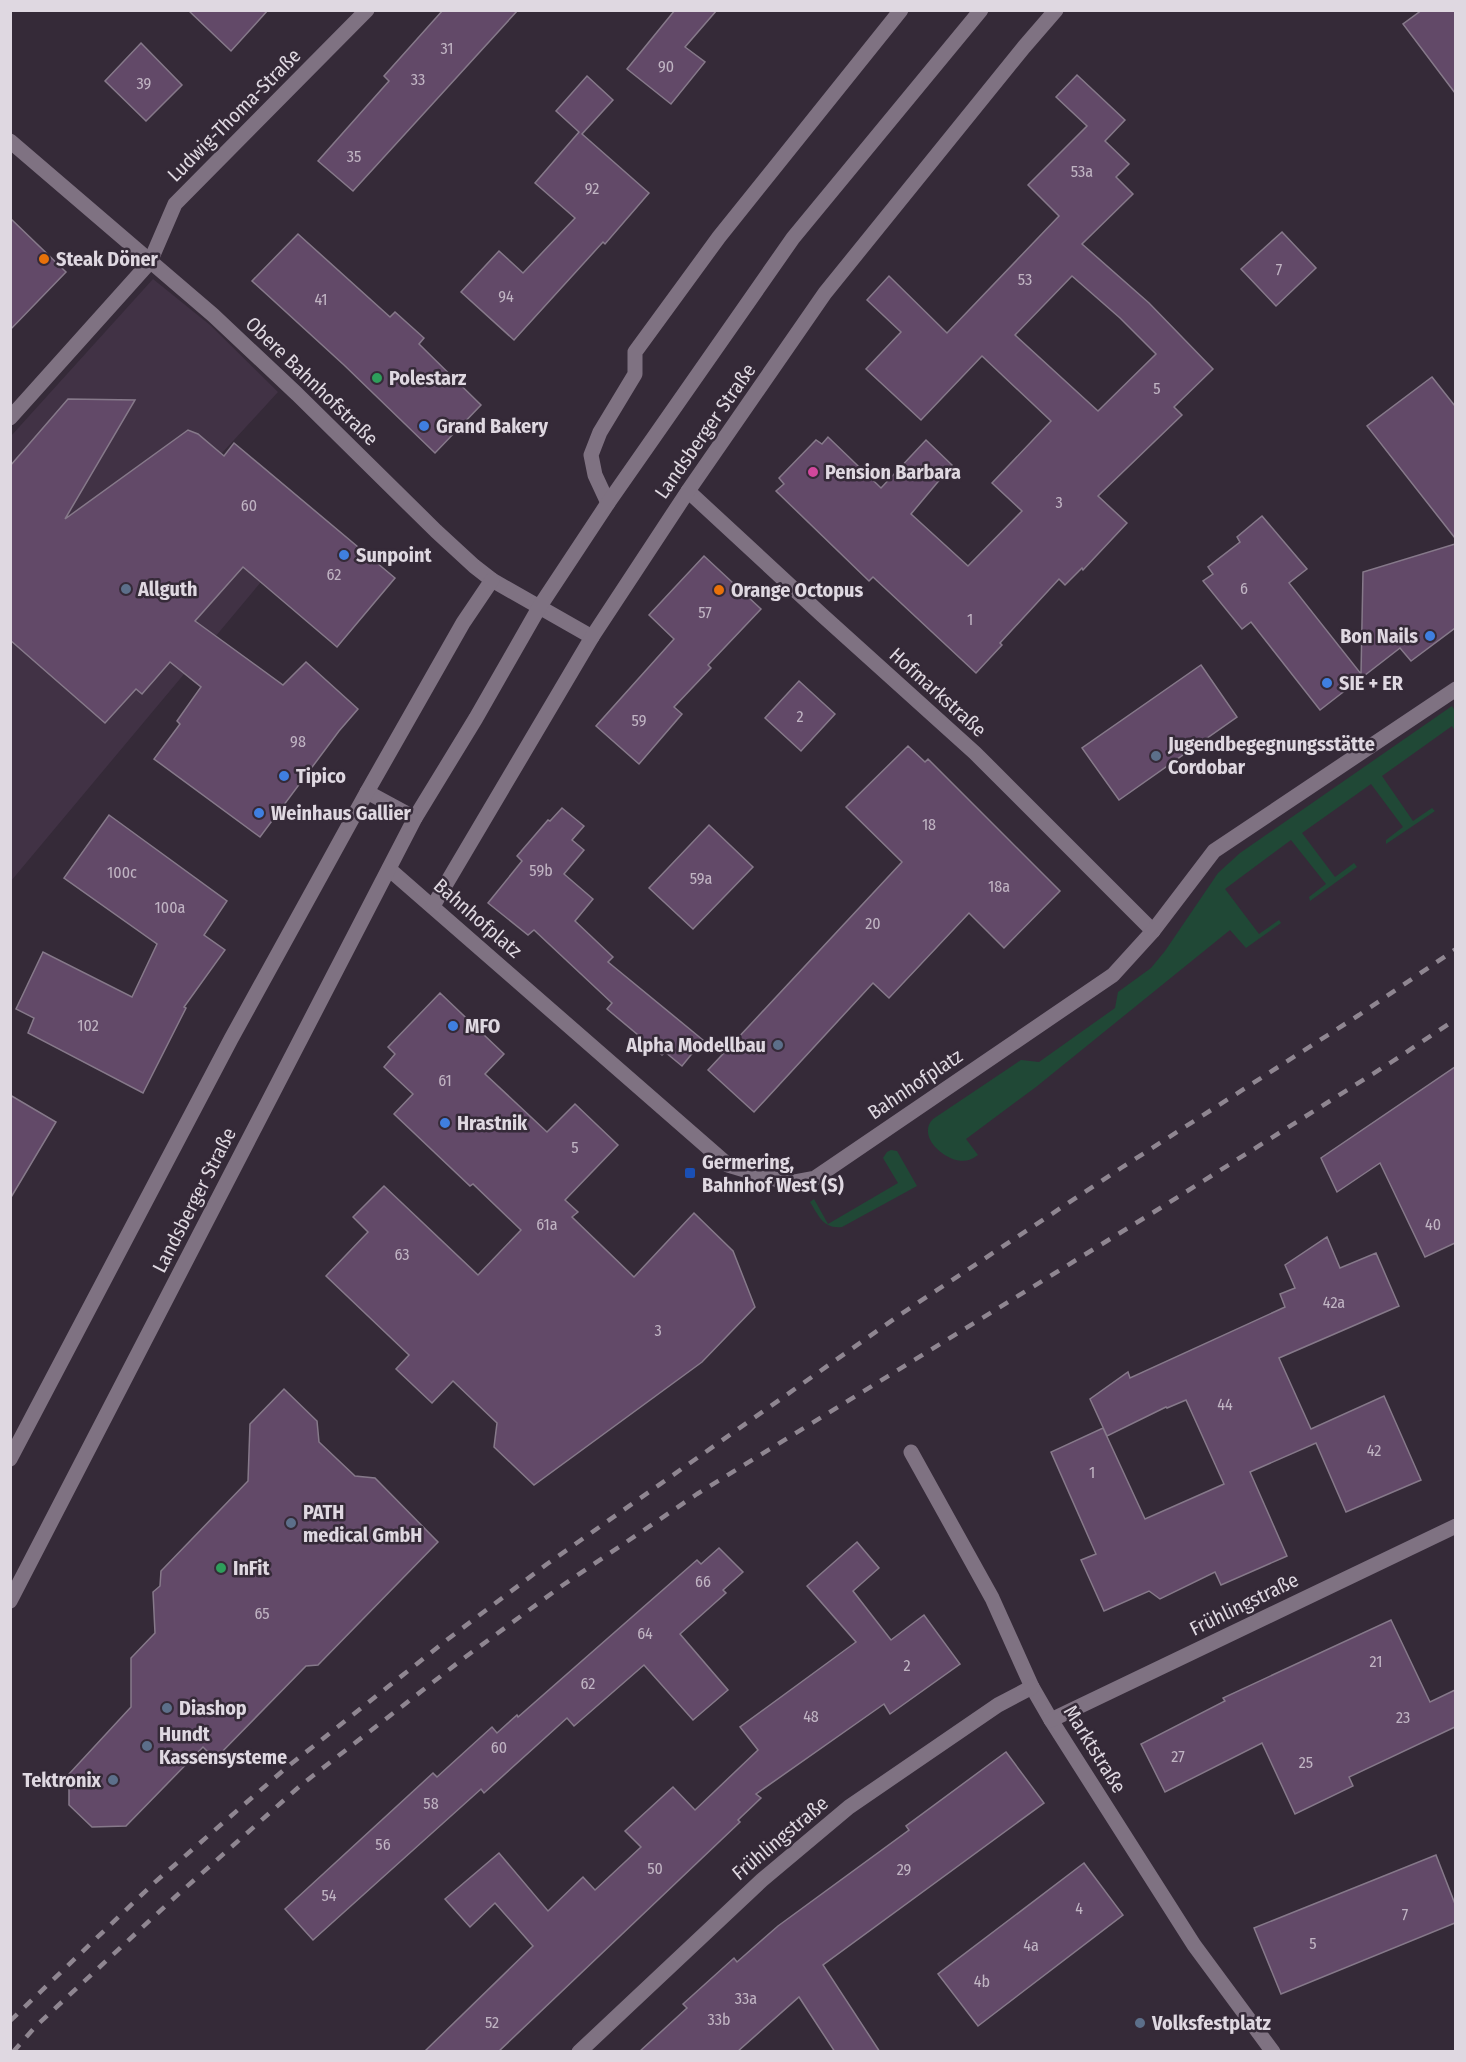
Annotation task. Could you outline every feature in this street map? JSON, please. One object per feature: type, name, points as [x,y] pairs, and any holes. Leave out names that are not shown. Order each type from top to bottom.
[{"type":"street","name":"Ludwig-Thoma-Straße","points":[[10,418],[150,262],[175,204],[367,10]]},
{"type":"street","points":[[608,503],[595,475],[591,455],[600,432],[635,374],[634,352],[719,237],[901,10]]},
{"type":"street","name":"Landsberger Straße","points":[[10,1601],[415,818],[540,606],[608,503],[793,238],[981,10]]},
{"type":"street","name":"Landsberger Straße","points":[[433,906],[592,637],[688,491],[825,293],[1024,46],[1056,10]]},
{"type":"street","name":"Obere Bahnhofstraße","points":[[10,141],[213,315],[436,531],[492,580],[592,637]]},
{"type":"street","name":"Hofmarkstraße","points":[[688,491],[975,753],[1154,931]]},
{"type":"street","name":"Landsberger Straße","points":[[10,1459],[231,1039],[463,623],[492,580]]},
{"type":"street","name":"Bahnhofplatz","points":[[389,869],[728,1165],[788,1183],[816,1178],[1113,975],[1154,931],[1214,851],[1455,689]]},
{"type":"street","points":[[367,792],[415,818]]},
{"type":"street","name":"Marktstraße","points":[[911,1452],[992,1598],[1032,1687],[1194,1945],[1273,2052]]},
{"type":"street","name":"Frühlingstraße","points":[[1052,1720],[1455,1526]]},
{"type":"street","name":"Frühlingstraße","points":[[579,2052],[762,1880],[849,1807],[998,1705],[1032,1687]]},
{"type":"shaded area","points":[[153,279],[210,325],[278,392],[177,502],[266,576],[11,881],[11,436]]},
{"type":"green space","points":[[1452,706],[1455,711],[1455,731],[1452,726],[1382,776],[1413,821],[1432,808],[1435,811],[1386,844],[1386,840],[1403,827],[1371,784],[1302,833],[1335,877],[1354,863],[1357,867],[1310,901],[1309,897],[1326,884],[1291,840],[1225,889],[1259,934],[1279,920],[1281,923],[1246,948],[1230,930],[1036,1087],[966,1139],[977,1156],[961,1161],[952,1159],[931,1141],[928,1134],[933,1119],[1021,1060],[1039,1062],[1115,1008],[1118,992],[1151,968],[1218,873],[1240,853]]},
{"type":"green space","points":[[891,1150],[897,1151],[917,1186],[842,1227],[826,1224],[810,1202],[814,1199],[828,1224],[898,1183],[883,1158]]},
{"type":"building","points":[[188,10],[268,10],[231,51]]},
{"type":"building","points":[[443,10],[518,10],[353,191],[318,161],[389,81],[384,76]]},
{"type":"building","points":[[675,10],[717,10],[685,47],[705,62],[671,104],[627,69]]},
{"type":"building","points":[[1422,10],[1455,10],[1455,93],[1403,24]]},
{"type":"building","points":[[141,43],[182,85],[146,121],[105,81]]},
{"type":"building","points":[[1077,75],[1125,120],[1105,141],[1129,164],[1116,177],[1133,194],[1082,244],[1149,303],[1213,369],[1174,407],[1182,415],[1098,496],[1127,523],[1083,570],[1082,568],[1065,585],[1059,579],[1000,643],[1002,645],[976,673],[873,577],[869,581],[776,491],[784,484],[779,478],[816,440],[822,444],[828,437],[881,488],[926,440],[952,465],[911,514],[968,566],[1022,511],[992,483],[1051,421],[982,356],[921,420],[866,369],[901,332],[867,300],[889,276],[947,333],[1059,216],[1028,185],[1087,126],[1056,97]],"holes":[[[1072,276],[1120,318],[1156,354],[1098,411],[1015,335]]]},
{"type":"building","points":[[587,76],[613,100],[582,134],[649,193],[605,244],[603,242],[514,340],[461,292],[499,251],[523,273],[575,218],[535,183],[579,132],[556,111]]},
{"type":"building","points":[[10,218],[66,272],[10,330]]},
{"type":"building","points":[[1282,232],[1316,268],[1276,306],[1241,269]]},
{"type":"building","points":[[298,234],[390,317],[395,312],[424,338],[419,344],[481,405],[435,453],[252,281]]},
{"type":"building","points":[[1432,377],[1455,406],[1455,538],[1367,426]]},
{"type":"building","points":[[68,399],[135,400],[65,519],[188,430],[198,434],[224,456],[234,443],[395,578],[337,647],[243,567],[195,621],[283,685],[306,662],[358,709],[260,837],[154,759],[180,724],[177,721],[201,687],[170,662],[142,694],[136,689],[105,723],[10,640],[10,466]]},
{"type":"building","points":[[1262,516],[1307,569],[1289,583],[1361,674],[1363,572],[1455,544],[1455,628],[1411,661],[1400,648],[1320,710],[1251,622],[1242,629],[1203,581],[1213,574],[1208,567],[1240,542],[1237,537]]},
{"type":"building","points":[[704,556],[761,609],[708,665],[711,668],[674,707],[682,714],[639,764],[596,726],[674,639],[649,615]]},
{"type":"building","points":[[1201,665],[1237,717],[1119,800],[1082,748]]},
{"type":"building","points":[[799,681],[835,714],[801,751],[765,718]]},
{"type":"building","points":[[908,746],[925,762],[928,759],[1060,891],[1004,948],[969,913],[889,998],[873,983],[754,1112],[708,1070],[902,862],[846,807]]},
{"type":"building","points":[[562,808],[584,826],[572,840],[584,850],[564,874],[593,899],[575,921],[613,957],[608,962],[703,1040],[682,1066],[665,1052],[662,1055],[607,1009],[612,1003],[534,930],[528,935],[488,903],[522,861],[517,856],[548,820],[550,821]]},
{"type":"building","points":[[109,815],[227,901],[204,935],[225,950],[184,1007],[186,1008],[143,1093],[28,1033],[34,1018],[16,1009],[43,952],[132,997],[157,944],[64,878]]},
{"type":"building","points":[[709,825],[753,867],[693,929],[649,888]]},
{"type":"building","points":[[440,993],[504,1054],[485,1074],[547,1132],[575,1104],[618,1145],[565,1200],[578,1212],[572,1217],[634,1277],[694,1213],[733,1251],[755,1307],[702,1362],[534,1485],[494,1447],[497,1423],[453,1381],[432,1403],[396,1369],[409,1355],[326,1276],[368,1232],[353,1217],[384,1186],[478,1275],[521,1230],[473,1184],[470,1186],[394,1114],[413,1094],[384,1067],[395,1054],[388,1047]]},
{"type":"building","points":[[1455,1067],[1455,1243],[1425,1257],[1380,1163],[1337,1192],[1321,1158]]},
{"type":"building","points":[[10,1095],[56,1122],[10,1199]]},
{"type":"building","points":[[1327,1237],[1340,1268],[1376,1253],[1399,1306],[1279,1358],[1311,1429],[1384,1396],[1421,1480],[1346,1512],[1316,1443],[1250,1472],[1287,1556],[1221,1585],[1215,1572],[1160,1599],[1149,1591],[1104,1611],[1081,1560],[1096,1554],[1051,1452],[1103,1428],[1145,1519],[1224,1484],[1186,1400],[1166,1407],[1107,1436],[1090,1399],[1128,1372],[1130,1378],[1285,1307],[1280,1294],[1295,1288],[1285,1265]]},
{"type":"building","points":[[284,1389],[317,1421],[319,1442],[355,1476],[375,1478],[438,1542],[318,1665],[306,1666],[215,1759],[203,1747],[126,1826],[92,1827],[69,1805],[69,1774],[131,1707],[131,1658],[155,1633],[153,1592],[160,1586],[161,1571],[248,1481],[250,1424]]},
{"type":"building","points":[[857,1542],[879,1568],[853,1591],[891,1640],[924,1615],[960,1664],[890,1714],[884,1704],[756,1794],[761,1798],[738,1820],[740,1822],[498,2052],[424,2052],[533,1946],[495,1903],[470,1927],[445,1899],[499,1853],[548,1911],[583,1877],[595,1890],[641,1847],[625,1831],[673,1787],[695,1810],[758,1750],[740,1727],[856,1642],[807,1586]]},
{"type":"building","points":[[719,1548],[743,1572],[723,1590],[726,1593],[680,1634],[728,1690],[693,1720],[644,1665],[574,1726],[567,1718],[484,1793],[481,1789],[313,1940],[285,1909],[433,1773],[437,1777],[492,1727],[497,1733],[517,1715],[518,1717],[697,1560],[701,1564]]},
{"type":"building","points":[[1391,1620],[1430,1702],[1455,1690],[1455,1727],[1349,1777],[1353,1786],[1295,1814],[1262,1743],[1165,1792],[1141,1744],[1225,1701],[1223,1698]]},
{"type":"building","points":[[1006,1752],[1044,1803],[823,1965],[880,2052],[835,2052],[799,1997],[737,2052],[639,2052],[687,2008],[683,2004],[734,1958],[737,1962],[778,1926],[909,1830],[906,1826]]},
{"type":"building","points":[[1436,1855],[1455,1904],[1455,1923],[1281,1994],[1254,1928]]},
{"type":"building","points":[[1084,1863],[1123,1915],[978,2026],[938,1974]]},
{"type":"railway","points":[[10,2021],[154,1883],[286,1768],[448,1639],[547,1564],[901,1314],[1121,1168],[1359,1015],[1456,949]]},
{"type":"railway","points":[[13,2052],[36,2026],[174,1898],[301,1785],[464,1658],[563,1585],[697,1494],[1162,1207],[1456,1019]]},
{"type":"place","name":"Steak Döner","points":[[44,259]]},
{"type":"place","name":"Polestarz","points":[[377,378]]},
{"type":"place","name":"Grand Bakery","points":[[424,426]]},
{"type":"place","name":"Pension Barbara","points":[[813,472]]},
{"type":"place","name":"Sunpoint","points":[[344,555]]},
{"type":"place","name":"Allguth","points":[[126,589]]},
{"type":"place","name":"Orange Octopus","points":[[719,590]]},
{"type":"place","name":"Bon Nails","points":[[1430,636]]},
{"type":"place","name":"SIE + ER","points":[[1327,683]]},
{"type":"place","name":"Jugendbegegnungsstätte Cordobar","points":[[1156,756]]},
{"type":"place","name":"Tipico","points":[[284,776]]},
{"type":"place","name":"Weinhaus Gallier","points":[[259,813]]},
{"type":"place","name":"MFO","points":[[453,1026]]},
{"type":"place","name":"Alpha Modellbau","points":[[778,1045]]},
{"type":"place","name":"Hrastnik","points":[[445,1123]]},
{"type":"place","name":"Germering, Bahnhof West (S)","points":[[690,1173]]},
{"type":"place","name":"PATH medical GmbH","points":[[291,1523]]},
{"type":"place","name":"InFit","points":[[221,1568]]},
{"type":"place","name":"Diashop","points":[[167,1708]]},
{"type":"place","name":"Hundt Kassensysteme","points":[[147,1746]]},
{"type":"place","name":"Tektronix","points":[[113,1780]]},
{"type":"place","name":"Volksfestplatz","points":[[1140,2023]]}]
